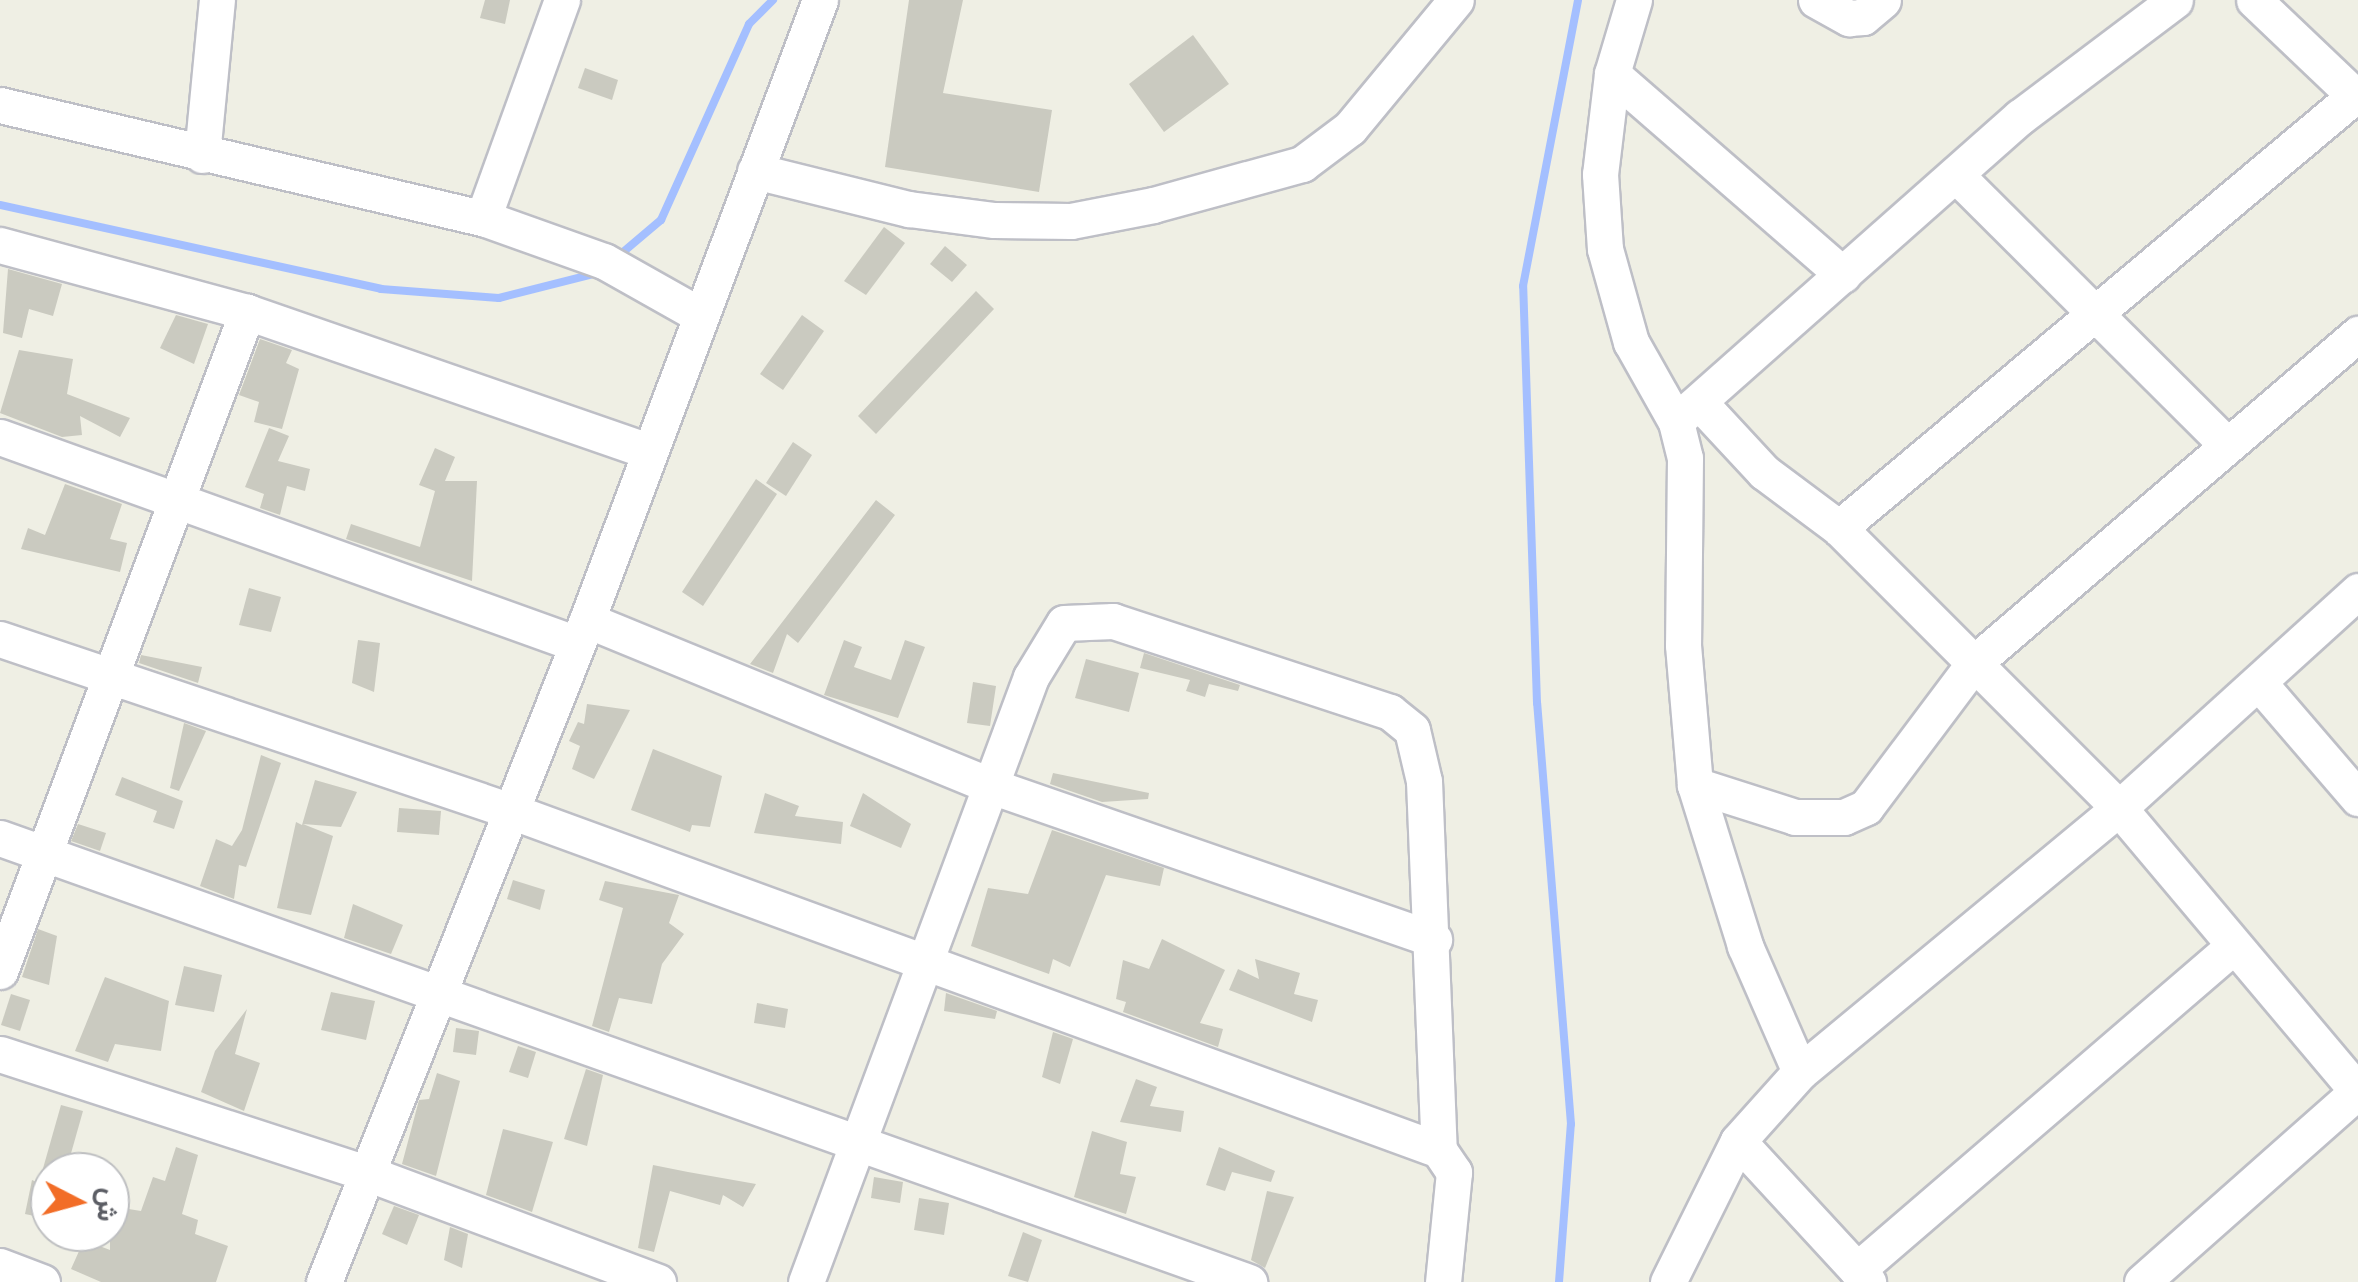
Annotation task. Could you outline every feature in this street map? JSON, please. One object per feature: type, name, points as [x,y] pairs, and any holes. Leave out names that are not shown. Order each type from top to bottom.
[{"type":"street","points":[[202,155],[217,0]]},
{"type":"street","points":[[483,218],[562,0]]},
{"type":"street","points":[[755,172],[909,209],[994,220],[1071,221],[1169,202],[1302,164],[1350,128],[1456,0]]},
{"type":"street","points":[[1634,0],[1612,74],[1600,174],[1605,249],[1631,342],[1688,412],[1839,528],[2118,808],[2358,1091],[2142,1282]]},
{"type":"street","points":[[1816,0],[1848,18],[1863,17],[1882,0]]},
{"type":"street","points":[[1800,1072],[1745,946],[1694,785],[1683,645],[1688,412],[1956,176],[2175,0]]},
{"type":"street","points":[[1839,528],[2357,96],[2254,0]]},
{"type":"street","points":[[324,1282],[364,1172],[582,632],[698,314],[818,7]]},
{"type":"street","points":[[1612,74],[1843,274]]},
{"type":"street","points":[[0,105],[483,218],[604,261],[698,314]]},
{"type":"street","points":[[1956,176],[2227,446]]},
{"type":"street","points":[[0,245],[247,312],[648,451]]},
{"type":"street","points":[[0,971],[247,312]]},
{"type":"street","points":[[1694,785],[1795,817],[1844,817],[1866,807],[1974,663],[2358,334]]},
{"type":"street","points":[[0,437],[582,632],[991,786],[1434,939]]},
{"type":"street","points":[[1668,1282],[1738,1140],[1800,1072],[2118,808],[2358,591]]},
{"type":"street","points":[[806,1282],[923,961],[1048,639],[1064,623],[1113,621],[1390,712],[1412,730],[1424,781],[1434,939],[1439,1150],[1454,1172],[1443,1282]]},
{"type":"street","points":[[0,639],[508,810],[1439,1150]]},
{"type":"street","points":[[2259,683],[2358,798]]},
{"type":"street","points":[[0,838],[855,1147],[1249,1282]]},
{"type":"street","points":[[1738,1140],[1862,1276],[2233,947]]},
{"type":"street","points":[[0,1054],[364,1172],[658,1282]]},
{"type":"street","points":[[0,1266],[42,1282]]},
{"type":"building","points":[[485,0],[510,0],[505,24],[480,18]]},
{"type":"building","points":[[909,0],[963,0],[943,93],[1052,110],[1039,192],[885,167]]},
{"type":"building","points":[[1193,35],[1229,84],[1164,132],[1129,84]]},
{"type":"building","points":[[585,68],[618,80],[612,100],[578,88]]},
{"type":"building","points":[[884,227],[905,243],[866,295],[844,281]]},
{"type":"building","points":[[945,246],[967,265],[952,282],[930,264]]},
{"type":"building","points":[[8,269],[62,284],[53,316],[29,309],[22,338],[3,333]]},
{"type":"building","points":[[976,291],[994,309],[876,434],[858,416]]},
{"type":"building","points":[[176,315],[208,324],[194,364],[160,348]]},
{"type":"building","points":[[802,315],[824,331],[783,390],[760,374]]},
{"type":"building","points":[[260,339],[292,350],[286,363],[299,369],[282,429],[254,422],[259,402],[239,395]]},
{"type":"building","points":[[19,350],[73,359],[67,394],[130,418],[120,437],[80,416],[82,435],[62,437],[0,413]]},
{"type":"building","points":[[269,428],[289,436],[278,461],[310,469],[305,491],[287,486],[280,515],[260,508],[264,494],[245,487]]},
{"type":"building","points":[[793,442],[812,455],[786,496],[766,483]]},
{"type":"building","points":[[435,448],[455,457],[445,481],[477,481],[472,581],[346,539],[351,524],[420,547],[435,491],[419,485]]},
{"type":"building","points":[[756,479],[777,494],[703,606],[682,592]]},
{"type":"building","points":[[65,484],[122,504],[110,539],[127,543],[120,572],[21,549],[28,528],[45,535]]},
{"type":"building","points":[[876,500],[895,515],[798,643],[787,634],[773,673],[750,664]]},
{"type":"building","points":[[249,588],[281,597],[271,632],[239,625]]},
{"type":"building","points":[[358,640],[380,643],[374,692],[352,683]]},
{"type":"building","points":[[844,640],[862,647],[854,667],[891,680],[905,640],[925,647],[898,718],[824,695]]},
{"type":"building","points":[[1144,653],[1240,685],[1238,691],[1209,684],[1205,697],[1186,691],[1190,680],[1140,668]]},
{"type":"building","points":[[141,655],[202,667],[198,683],[139,663]]},
{"type":"building","points":[[1086,659],[1139,673],[1129,712],[1075,698]]},
{"type":"building","points":[[973,682],[996,686],[990,726],[967,723]]},
{"type":"building","points":[[587,704],[630,710],[594,779],[572,769],[580,746],[569,741],[578,722],[584,724]]},
{"type":"building","points":[[184,723],[206,731],[179,791],[170,788]]},
{"type":"building","points":[[653,749],[722,776],[710,827],[692,825],[690,832],[631,810]]},
{"type":"building","points":[[261,755],[281,763],[246,867],[239,865],[234,899],[200,886],[216,839],[232,846],[242,830]]},
{"type":"building","points":[[1053,773],[1149,793],[1148,799],[1102,802],[1050,784]]},
{"type":"building","points":[[122,777],[183,801],[174,829],[153,822],[157,811],[115,795]]},
{"type":"building","points":[[315,780],[357,792],[341,827],[303,824],[333,836],[311,915],[277,908],[296,822],[302,825]]},
{"type":"building","points":[[765,793],[799,806],[795,816],[843,822],[841,844],[754,833]]},
{"type":"building","points":[[863,793],[911,824],[901,848],[850,826]]},
{"type":"building","points":[[399,808],[441,811],[439,835],[397,832]]},
{"type":"building","points":[[78,824],[106,833],[100,851],[71,841]]},
{"type":"building","points":[[1052,830],[1164,868],[1160,886],[1106,875],[1070,967],[1053,959],[1049,974],[971,946],[988,888],[1028,894]]},
{"type":"building","points":[[513,880],[545,890],[540,910],[507,899]]},
{"type":"building","points":[[605,881],[679,895],[669,923],[684,934],[662,964],[652,1004],[619,998],[609,1032],[592,1026],[623,908],[599,900]]},
{"type":"building","points":[[353,904],[403,925],[391,954],[344,938]]},
{"type":"building","points":[[38,929],[57,936],[49,985],[22,977]]},
{"type":"building","points":[[1162,939],[1225,970],[1200,1023],[1223,1029],[1218,1047],[1123,1012],[1126,1002],[1116,999],[1123,960],[1149,969]]},
{"type":"building","points":[[1255,959],[1300,973],[1294,994],[1318,1000],[1312,1022],[1229,990],[1238,969],[1259,979]]},
{"type":"building","points":[[184,966],[222,975],[214,1012],[175,1005]]},
{"type":"building","points":[[105,977],[169,1001],[161,1051],[115,1044],[108,1062],[75,1051]]},
{"type":"building","points":[[331,992],[375,1001],[366,1040],[321,1030]]},
{"type":"building","points":[[946,993],[997,1011],[995,1019],[944,1011]]},
{"type":"building","points":[[11,994],[30,1000],[20,1031],[1,1025]]},
{"type":"building","points":[[757,1003],[788,1009],[785,1028],[754,1023]]},
{"type":"building","points":[[247,1009],[235,1054],[260,1063],[244,1111],[201,1092],[215,1051]]},
{"type":"building","points":[[456,1028],[479,1031],[476,1055],[453,1052]]},
{"type":"building","points":[[1053,1032],[1073,1039],[1060,1084],[1042,1077]]},
{"type":"building","points":[[518,1046],[536,1052],[528,1078],[509,1072]]},
{"type":"building","points":[[586,1069],[603,1075],[587,1146],[564,1139]]},
{"type":"building","points":[[437,1073],[460,1081],[436,1176],[402,1164],[419,1100],[429,1099]]},
{"type":"building","points":[[1136,1079],[1157,1087],[1150,1106],[1184,1111],[1181,1132],[1120,1122]]},
{"type":"building","points":[[61,1105],[83,1111],[71,1152],[48,1152]]},
{"type":"building","points":[[503,1129],[553,1142],[532,1212],[486,1195]]},
{"type":"building","points":[[1092,1131],[1127,1142],[1120,1174],[1136,1177],[1126,1214],[1074,1197]]},
{"type":"building","points":[[176,1147],[198,1155],[182,1214],[198,1220],[195,1234],[228,1246],[216,1282],[101,1282],[71,1269],[79,1252],[130,1252],[130,1209],[141,1211],[153,1177],[165,1181]]},
{"type":"building","points":[[1219,1147],[1275,1171],[1271,1182],[1232,1172],[1225,1191],[1206,1185]]},
{"type":"building","points":[[653,1165],[756,1184],[743,1207],[723,1195],[720,1205],[670,1191],[654,1252],[638,1248]]},
{"type":"building","points":[[874,1177],[903,1182],[900,1203],[871,1198]]},
{"type":"building","points":[[30,1190],[30,1215],[25,1214]]},
{"type":"building","points":[[1267,1191],[1294,1197],[1265,1268],[1251,1260]]},
{"type":"building","points":[[919,1198],[949,1203],[944,1235],[914,1230]]},
{"type":"building","points":[[394,1206],[419,1215],[407,1245],[382,1234]]},
{"type":"building","points":[[450,1227],[468,1234],[462,1268],[444,1260]]},
{"type":"building","points":[[1023,1232],[1042,1240],[1028,1282],[1008,1276]]},
{"type":"waterway","points":[[616,258],[661,220],[749,24],[773,0]]},
{"type":"waterway","points":[[1559,1282],[1571,1124],[1537,703],[1523,286],[1578,0]]},
{"type":"waterway","points":[[0,205],[381,289],[499,298],[598,273]]}]
